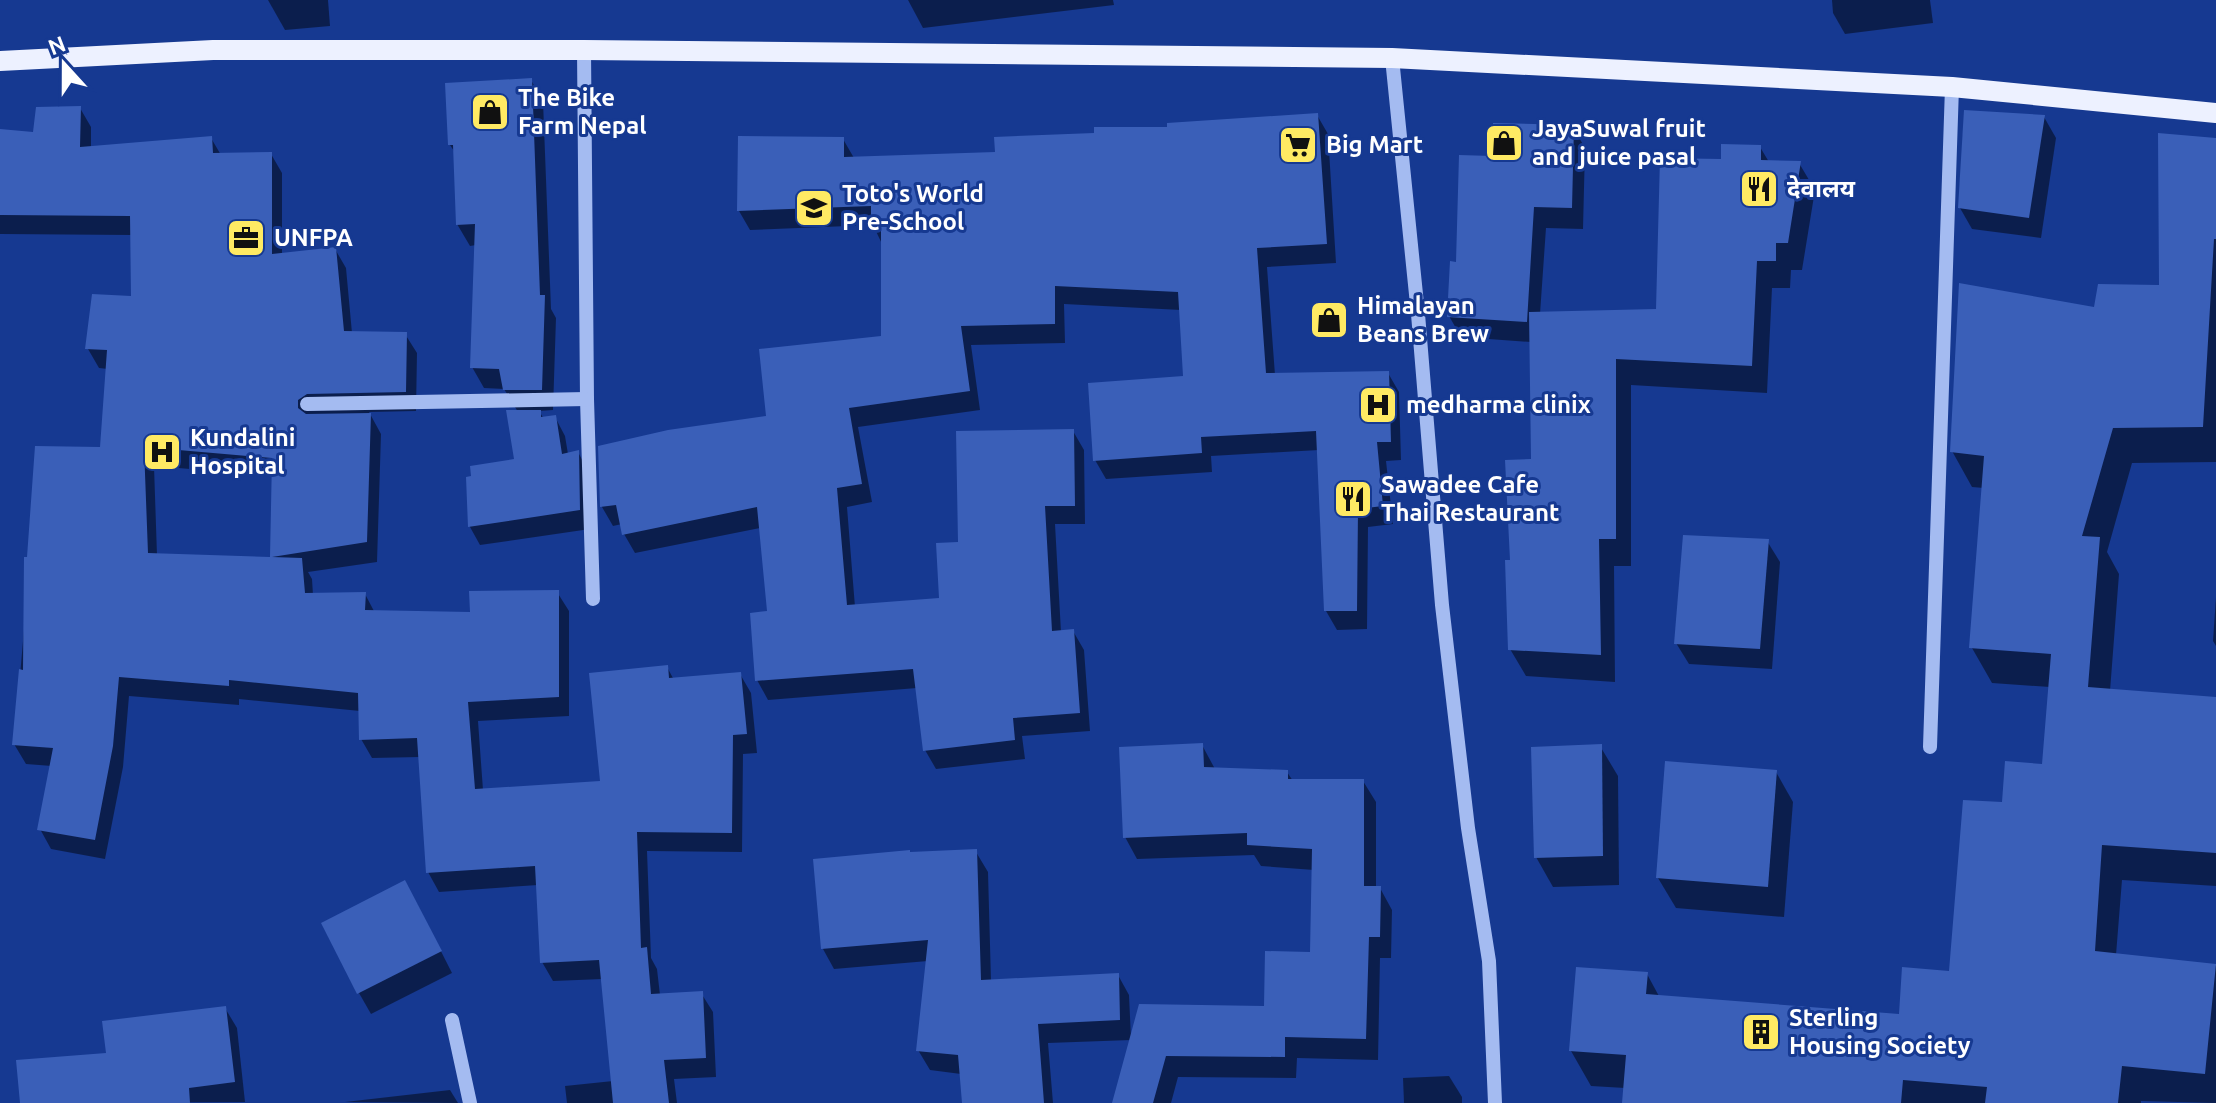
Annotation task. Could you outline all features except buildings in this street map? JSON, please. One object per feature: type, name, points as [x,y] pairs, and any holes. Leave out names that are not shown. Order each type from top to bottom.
[{"type":"main road","points":[[0,61],[213,50],[584,50],[1392,58],[1952,87],[2216,113]]},
{"type":"street","points":[[584,50],[587,399],[593,599]]},
{"type":"street","points":[[1392,58],[1420,329],[1442,605],[1468,828],[1489,961],[1495,1103]]},
{"type":"street","points":[[1930,747],[1952,87]]},
{"type":"street","points":[[307,404],[587,399]]},
{"type":"street","points":[[452,1020],[470,1103]]},
{"type":"place","name":"The Bike Farm Nepal","points":[[490,112]]},
{"type":"place","name":"JayaSuwal fruit and juice pasal","points":[[1504,143]]},
{"type":"place","name":"Big Mart","points":[[1298,145]]},
{"type":"place","name":"देवालय","points":[[1759,189]]},
{"type":"place","name":"Toto's World Pre-School","points":[[814,208]]},
{"type":"place","name":"UNFPA","points":[[246,238]]},
{"type":"place","name":"Himalayan Beans Brew","points":[[1329,320]]},
{"type":"place","name":"medharma clinix","points":[[1378,405]]},
{"type":"place","name":"Kundalini Hospital","points":[[162,452]]},
{"type":"place","name":"Sawadee Cafe Thai Restaurant","points":[[1353,499]]},
{"type":"place","name":"Sterling Housing Society","points":[[1761,1032]]}]
